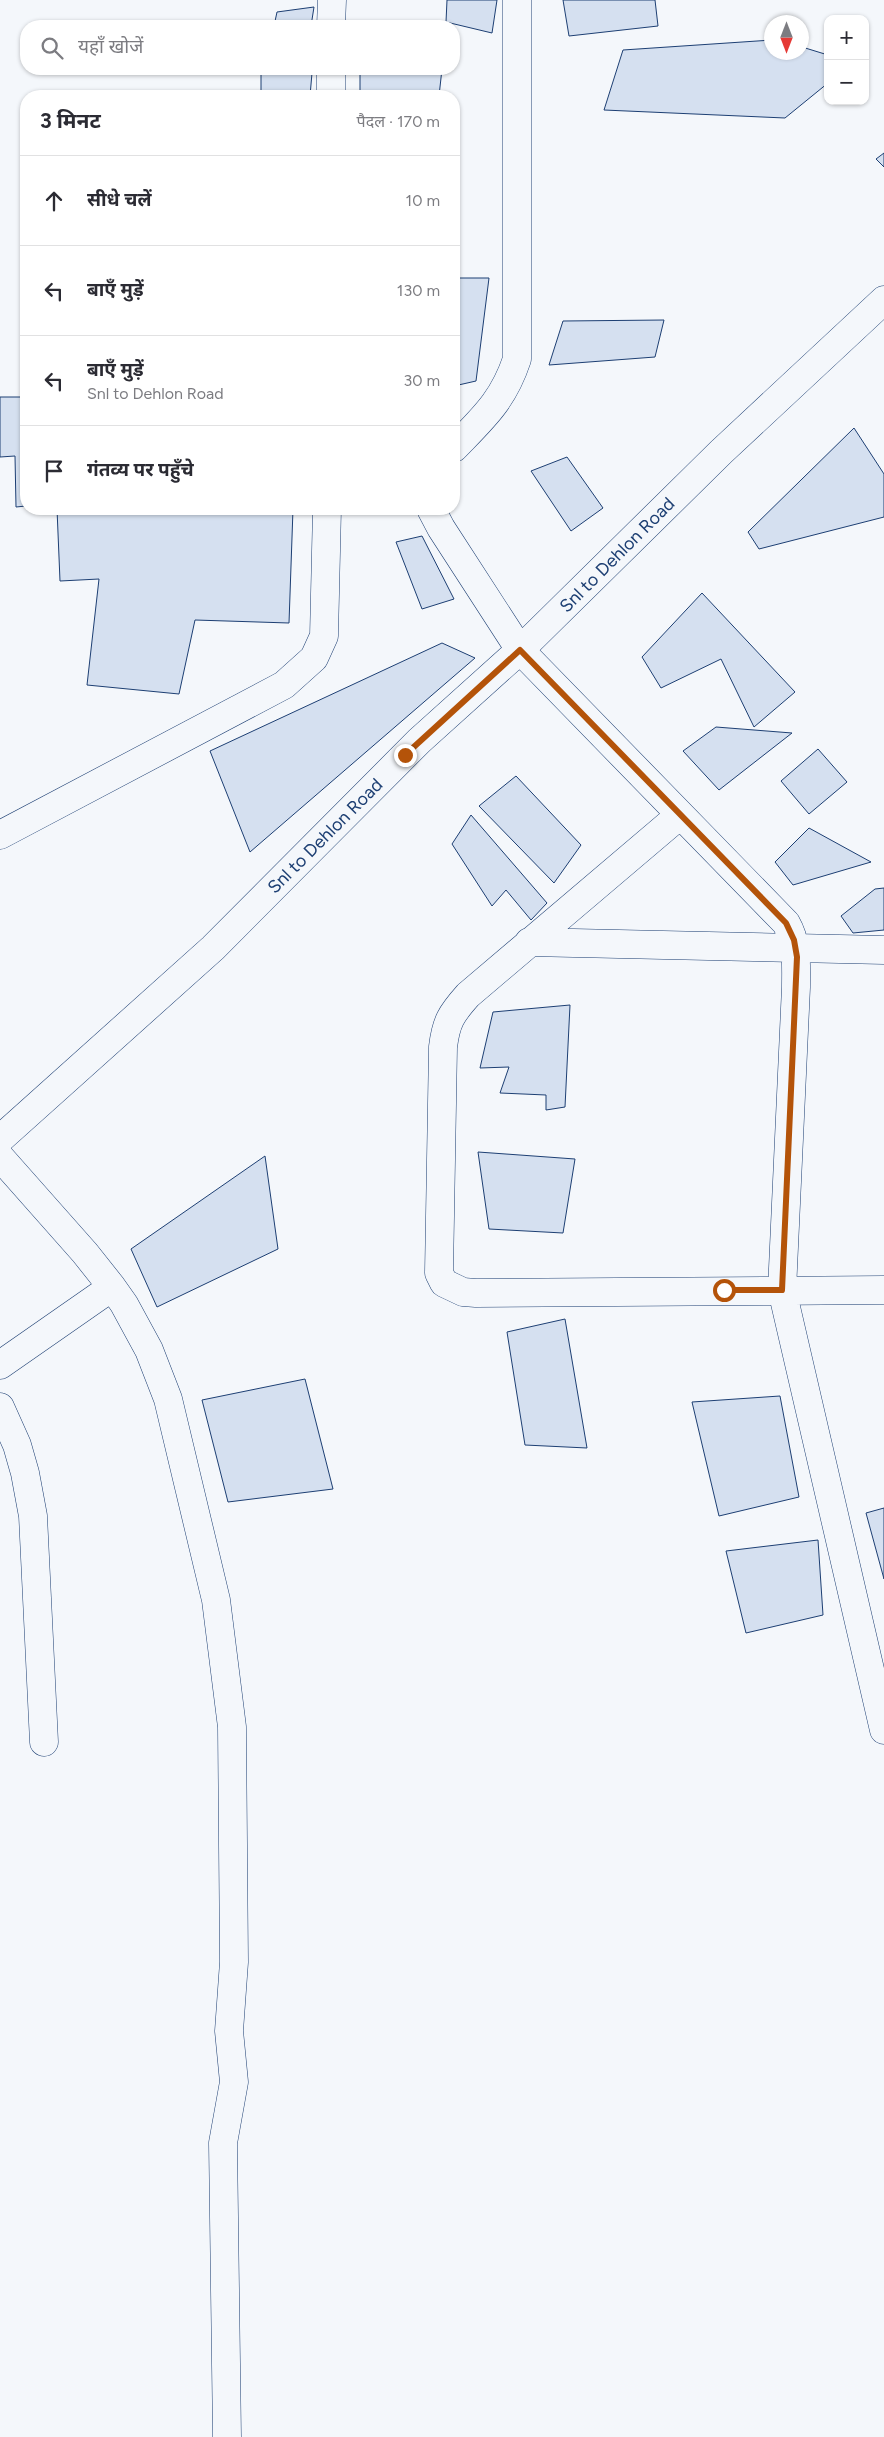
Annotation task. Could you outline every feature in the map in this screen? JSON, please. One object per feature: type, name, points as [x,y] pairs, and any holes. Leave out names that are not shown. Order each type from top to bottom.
[{"type":"street","points":[[331,20],[332,0]]},
{"type":"street","points":[[460,442],[491,409],[509,384],[517,359],[517,0]]},
{"type":"street","points":[[331,75],[331,90]]},
{"type":"street","name":"Snl to Dehlon Road","points":[[0,1139],[214,948],[419,741],[520,650],[721,452],[884,300]]},
{"type":"street","points":[[0,836],[284,685],[314,658],[324,636],[327,515]]},
{"type":"street","points":[[434,515],[520,650],[786,923],[796,949],[782,1290],[884,1730]]},
{"type":"street","points":[[680,815],[529,942],[468,995],[452,1012],[445,1026],[438,1250],[439,1273],[444,1283],[463,1292],[476,1293],[884,1290]]},
{"type":"street","points":[[529,942],[884,950]]},
{"type":"street","points":[[0,1157],[85,1253],[112,1287],[124,1304],[149,1350],[168,1399],[216,1600],[232,1727],[234,1962],[229,2030],[234,2082],[223,2142],[227,2437]]},
{"type":"street","points":[[0,1365],[112,1287]]},
{"type":"street","points":[[0,1407],[17,1445],[25,1472],[33,1516],[44,1742]]},
{"type":"building","points":[[447,0],[497,0],[492,33],[460,25],[460,20],[446,20]]},
{"type":"building","points":[[563,0],[655,0],[658,26],[569,36]]},
{"type":"building","points":[[314,7],[312,20],[275,20],[277,12]]},
{"type":"building","points":[[764,41],[764,60],[809,60],[809,49],[824,54],[824,86],[785,118],[604,110],[623,50]]},
{"type":"building","points":[[261,75],[312,75],[311,90],[261,90]]},
{"type":"building","points":[[360,75],[441,75],[440,90],[360,90]]},
{"type":"building","points":[[884,153],[884,167],[876,159]]},
{"type":"building","points":[[460,278],[489,278],[476,381],[460,385]]},
{"type":"building","points":[[664,320],[655,357],[549,365],[563,321]]},
{"type":"building","points":[[0,397],[20,397],[20,507],[16,507],[15,456],[0,457]]},
{"type":"building","points":[[854,428],[884,474],[884,517],[759,549],[748,532]]},
{"type":"building","points":[[567,457],[603,508],[571,531],[531,471]]},
{"type":"building","points":[[57,515],[293,515],[289,623],[195,620],[179,694],[87,685],[99,579],[60,581]]},
{"type":"building","points":[[422,536],[454,599],[422,609],[396,542]]},
{"type":"building","points":[[702,593],[795,692],[754,727],[721,659],[661,688],[642,657]]},
{"type":"building","points":[[442,643],[475,658],[250,852],[210,751]]},
{"type":"building","points":[[716,727],[792,733],[719,790],[683,751]]},
{"type":"building","points":[[818,749],[847,782],[809,814],[781,781]]},
{"type":"building","points":[[516,776],[581,845],[554,883],[479,806]]},
{"type":"building","points":[[471,815],[547,903],[531,920],[506,890],[492,906],[452,844]]},
{"type":"building","points":[[809,828],[871,862],[793,885],[775,862]]},
{"type":"building","points":[[884,888],[884,930],[853,933],[841,916],[875,889]]},
{"type":"building","points":[[570,1005],[565,1107],[546,1110],[546,1095],[500,1093],[509,1067],[480,1068],[493,1012]]},
{"type":"building","points":[[478,1152],[575,1159],[563,1233],[489,1229]]},
{"type":"building","points":[[265,1156],[278,1249],[157,1307],[131,1249]]},
{"type":"building","points":[[565,1319],[587,1448],[525,1445],[507,1332]]},
{"type":"building","points":[[305,1379],[333,1489],[228,1502],[202,1400]]},
{"type":"building","points":[[780,1396],[799,1497],[719,1516],[692,1402]]},
{"type":"building","points":[[884,1508],[884,1579],[866,1513]]},
{"type":"building","points":[[818,1540],[823,1615],[746,1633],[726,1551]]},
{"type":"route","points":[[405,755],[520,650],[786,923],[794,940],[797,957],[782,1290],[724,1290]]}]
